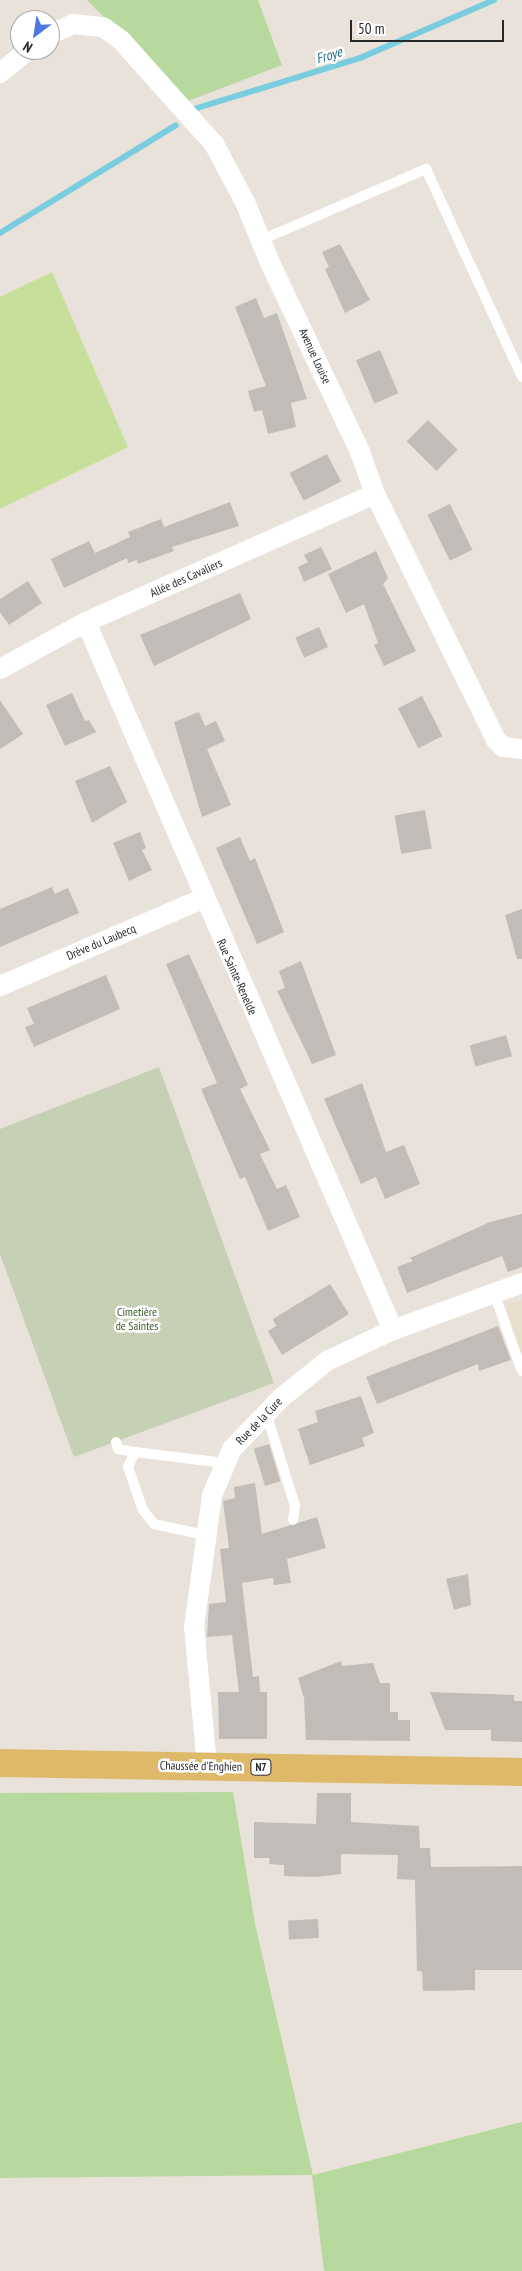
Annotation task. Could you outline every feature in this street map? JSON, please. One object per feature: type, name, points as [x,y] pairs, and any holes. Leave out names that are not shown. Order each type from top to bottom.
[{"type":"main road","name":"Chaussée d'Enghien","points":[[0,1763],[522,1772]]},
{"type":"street","name":"Avenue Louise","points":[[60,30],[73,24],[90,23],[121,40],[214,144],[360,452],[375,494],[496,740],[504,747],[522,749]]},
{"type":"street","points":[[0,72],[15,60]]},
{"type":"street","name":"Allée des Cavaliers","points":[[0,669],[86,622],[375,494]]},
{"type":"street","name":"Rue Sainte-Renelde","points":[[86,622],[202,899],[393,1330]]},
{"type":"street","name":"Drève du Laubecq","points":[[0,986],[202,899]]},
{"type":"street","name":"Rue de la Cure","points":[[207,1766],[194,1627],[205,1535],[212,1496],[224,1463],[232,1449],[262,1417],[326,1361],[393,1330],[522,1283]]},
{"type":"lane","points":[[261,240],[426,169],[522,377]]},
{"type":"lane","points":[[494,1293],[522,1371]]},
{"type":"lane","points":[[262,1417],[268,1422],[295,1506],[293,1520]]},
{"type":"lane","points":[[116,1442],[118,1448],[135,1452],[224,1463]]},
{"type":"lane","points":[[135,1452],[128,1467],[143,1510],[154,1524],[205,1535]]},
{"type":"shaded area","points":[[522,1300],[522,1354],[505,1306]]},
{"type":"green space","points":[[87,0],[258,0],[282,65],[188,101]]},
{"type":"green space","points":[[52,272],[128,447],[0,509],[0,297]]},
{"type":"green space","name":"Cimetière de Saintes","points":[[159,1067],[274,1383],[74,1457],[0,1254],[0,1129]]},
{"type":"green space","points":[[233,1792],[255,1924],[313,2175],[522,2122],[522,2271],[324,2271],[312,2175],[0,2178],[0,1793]]},
{"type":"building","points":[[340,244],[370,300],[345,313],[325,269],[329,267],[322,252]]},
{"type":"building","points":[[256,298],[264,318],[277,313],[307,399],[291,403],[296,427],[268,434],[262,410],[254,412],[248,391],[266,386],[235,307]]},
{"type":"building","points":[[380,350],[398,393],[374,403],[356,360]]},
{"type":"building","points":[[428,420],[458,450],[436,471],[407,441]]},
{"type":"building","points":[[327,454],[341,482],[304,501],[290,473]]},
{"type":"building","points":[[230,502],[239,526],[172,547],[174,551],[138,564],[137,560],[128,563],[127,558],[64,588],[51,559],[89,541],[95,553],[130,537],[128,532],[161,519],[164,527]]},
{"type":"building","points":[[450,504],[472,550],[450,561],[428,515]]},
{"type":"building","points":[[321,547],[332,569],[304,582],[298,567],[308,562],[304,555]]},
{"type":"building","points":[[376,551],[388,578],[383,584],[416,651],[384,666],[374,645],[378,643],[364,604],[346,613],[328,574]]},
{"type":"building","points":[[28,581],[42,603],[9,625],[0,612],[0,599]]},
{"type":"building","points":[[240,593],[251,619],[154,666],[140,635]]},
{"type":"building","points":[[319,627],[328,647],[304,658],[295,638]]},
{"type":"building","points":[[72,693],[85,721],[89,720],[96,732],[65,746],[46,705]]},
{"type":"building","points":[[422,696],[442,736],[418,748],[398,708]]},
{"type":"building","points":[[0,700],[23,734],[0,749]]},
{"type":"building","points":[[199,712],[205,726],[216,721],[225,741],[207,749],[231,805],[202,817],[174,722]]},
{"type":"building","points":[[110,766],[127,802],[92,823],[75,781]]},
{"type":"building","points":[[425,810],[432,848],[401,854],[394,815]]},
{"type":"building","points":[[140,832],[146,848],[142,850],[152,870],[129,881],[113,843]]},
{"type":"building","points":[[240,837],[250,861],[255,858],[284,932],[257,944],[216,848]]},
{"type":"building","points":[[52,887],[55,894],[68,888],[79,913],[0,947],[0,909]]},
{"type":"building","points":[[522,909],[522,959],[517,959],[505,915]]},
{"type":"building","points":[[189,954],[248,1085],[240,1089],[270,1150],[260,1154],[277,1189],[286,1185],[300,1217],[268,1231],[245,1177],[240,1179],[201,1089],[217,1083],[166,964]]},
{"type":"building","points":[[301,961],[336,1055],[312,1064],[277,991],[285,988],[279,971]]},
{"type":"building","points":[[106,975],[120,1009],[34,1047],[25,1027],[34,1024],[27,1008]]},
{"type":"building","points":[[506,1035],[512,1056],[476,1067],[469,1045]]},
{"type":"building","points":[[362,1083],[386,1152],[404,1145],[420,1184],[385,1199],[376,1177],[361,1184],[324,1099]]},
{"type":"building","points":[[522,1214],[522,1267],[508,1272],[502,1256],[407,1293],[397,1267],[413,1261],[410,1258],[490,1222]]},
{"type":"building","points":[[330,1284],[349,1314],[282,1355],[268,1331],[276,1326],[273,1319]]},
{"type":"building","points":[[498,1326],[511,1360],[479,1371],[478,1364],[377,1404],[366,1377]]},
{"type":"building","points":[[361,1396],[374,1433],[362,1438],[365,1446],[310,1465],[298,1429],[318,1422],[315,1411]]},
{"type":"building","points":[[269,1444],[280,1481],[265,1486],[254,1449]]},
{"type":"building","points":[[255,1483],[262,1534],[317,1517],[326,1548],[287,1559],[291,1583],[274,1585],[273,1578],[242,1583],[253,1677],[259,1676],[260,1692],[267,1692],[267,1739],[219,1739],[218,1692],[239,1692],[232,1635],[207,1637],[209,1604],[226,1602],[220,1549],[229,1548],[223,1501],[235,1498],[234,1487]]},
{"type":"building","points":[[468,1574],[471,1605],[454,1610],[446,1579]]},
{"type":"building","points":[[341,1661],[342,1666],[373,1663],[380,1683],[390,1683],[390,1712],[398,1712],[398,1720],[410,1720],[410,1741],[306,1740],[304,1698],[298,1678]]},
{"type":"building","points":[[430,1692],[514,1695],[514,1701],[522,1701],[522,1742],[491,1741],[491,1730],[445,1730]]},
{"type":"building","points":[[317,1793],[351,1793],[351,1822],[419,1826],[420,1848],[430,1848],[431,1867],[522,1866],[522,1970],[475,1970],[475,1990],[423,1991],[422,1971],[417,1971],[415,1880],[397,1879],[398,1855],[341,1854],[341,1874],[317,1877],[284,1876],[284,1865],[269,1864],[270,1858],[254,1858],[254,1822],[316,1824]]},
{"type":"building","points":[[318,1919],[319,1938],[289,1940],[288,1921]]},
{"type":"waterway","name":"Froye","points":[[194,109],[360,58],[494,0]]},
{"type":"waterway","name":"Froye","points":[[0,233],[176,125]]}]
